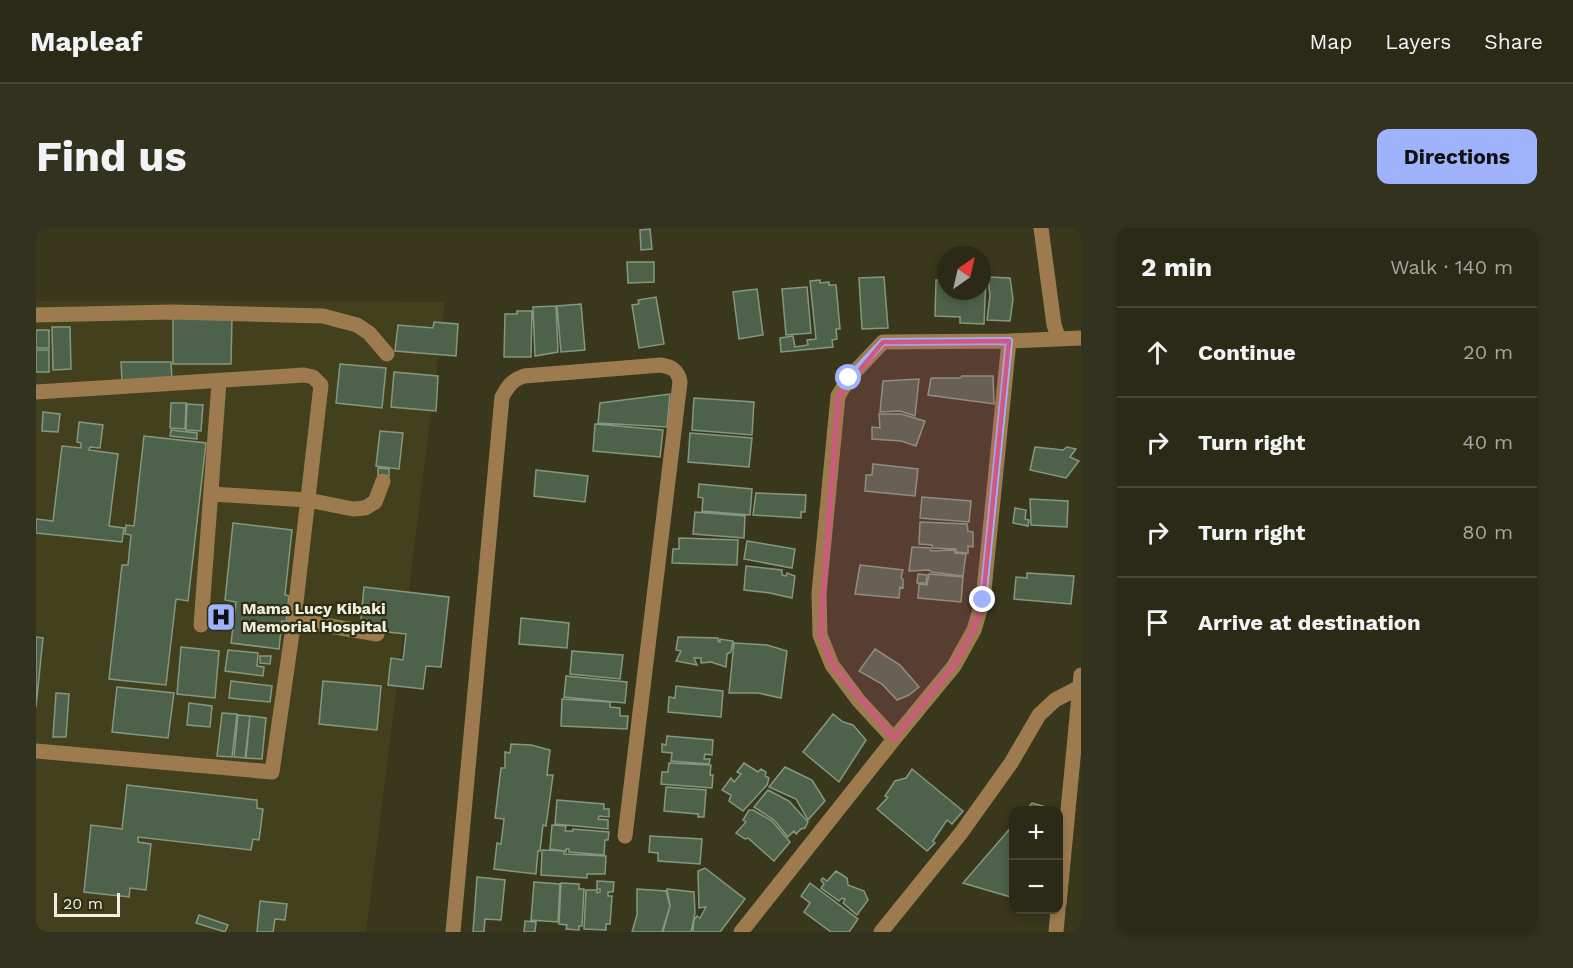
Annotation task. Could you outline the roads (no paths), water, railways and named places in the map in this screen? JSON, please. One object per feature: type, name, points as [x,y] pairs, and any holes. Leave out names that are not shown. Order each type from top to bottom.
[{"type":"street","points":[[1041,228],[1054,325],[1059,339]]},
{"type":"street","points":[[36,315],[172,312],[323,316],[357,325],[369,333],[387,354]]},
{"type":"street","points":[[894,739],[832,665],[819,635],[819,592],[838,396],[849,378],[883,342],[1081,338]]},
{"type":"street","points":[[741,932],[954,666],[974,630],[983,600],[1009,341]]},
{"type":"street","points":[[453,932],[502,397],[515,379],[524,376],[661,365],[671,367],[678,374],[680,382],[625,836]]},
{"type":"street","points":[[36,392],[304,375],[313,377],[321,385],[294,620],[272,772],[36,751]]},
{"type":"street","points":[[201,625],[219,382]]},
{"type":"street","points":[[211,494],[309,500],[353,509],[365,508],[375,501],[383,481]]},
{"type":"street","points":[[294,620],[376,634]]},
{"type":"street","points":[[1063,862],[1080,681]]},
{"type":"street","points":[[881,932],[911,898],[961,833],[1011,762],[1039,715],[1080,681]]},
{"type":"street","points":[[1056,932],[1058,914]]},
{"type":"place","name":"Mama Lucy Kibaki Memorial Hospital","points":[[221,617]]}]
